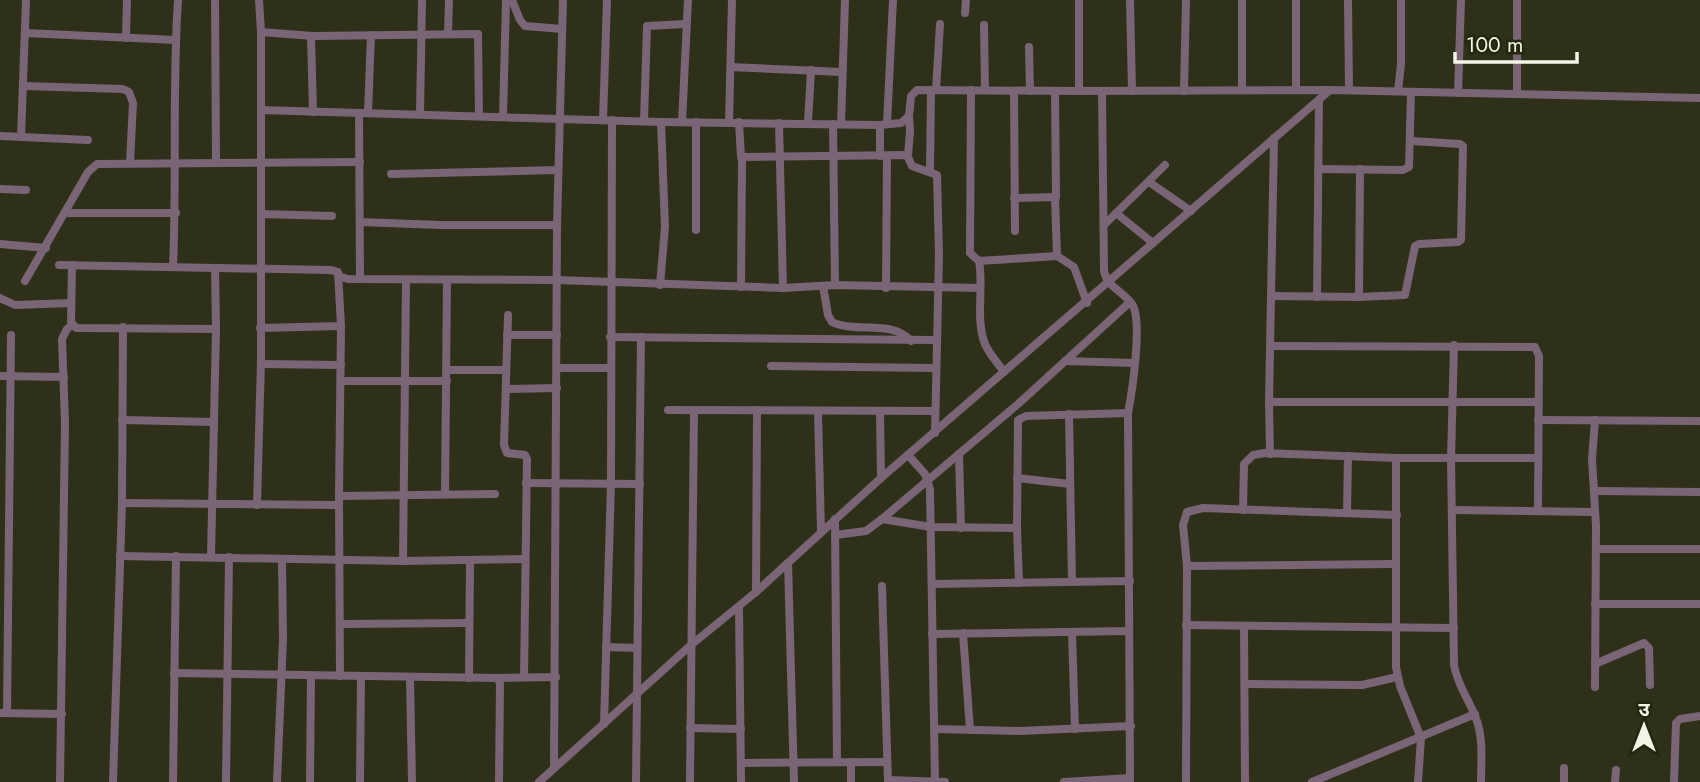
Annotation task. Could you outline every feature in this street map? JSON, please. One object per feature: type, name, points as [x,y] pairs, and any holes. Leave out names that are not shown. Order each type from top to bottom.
[{"type":"street","points":[[21,137],[26,0]]},
{"type":"street","points":[[126,38],[127,0]]},
{"type":"street","points":[[173,266],[178,0]]},
{"type":"street","points":[[215,0],[216,161]]},
{"type":"street","points":[[257,505],[261,364],[259,0]]},
{"type":"street","points":[[420,114],[422,0]]},
{"type":"street","points":[[448,34],[449,0]]},
{"type":"street","points":[[503,117],[506,0]]},
{"type":"street","points":[[512,0],[525,26],[562,29]]},
{"type":"street","points":[[554,768],[558,368],[556,225],[563,0]]},
{"type":"street","points":[[604,724],[611,482],[607,0]]},
{"type":"street","points":[[682,122],[688,0]]},
{"type":"street","points":[[729,122],[732,0]]},
{"type":"street","points":[[835,285],[834,155],[842,72],[845,0]]},
{"type":"street","points":[[886,288],[883,156],[893,0]]},
{"type":"street","points":[[965,0],[965,13]]},
{"type":"street","points":[[1077,91],[1079,0]]},
{"type":"street","points":[[1130,0],[1132,91]]},
{"type":"street","points":[[1184,91],[1186,0]]},
{"type":"street","points":[[1242,0],[1242,90]]},
{"type":"street","points":[[1296,0],[1296,90]]},
{"type":"street","points":[[1348,0],[1349,90]]},
{"type":"street","points":[[1398,92],[1401,0]]},
{"type":"street","points":[[1458,93],[1461,0]]},
{"type":"street","points":[[1517,0],[1517,94]]},
{"type":"street","points":[[644,121],[647,26],[686,24]]},
{"type":"street","points":[[930,171],[940,24]]},
{"type":"street","points":[[985,25],[985,90]]},
{"type":"street","points":[[261,32],[311,36],[475,33],[480,36],[479,116]]},
{"type":"street","points":[[26,33],[176,40]]},
{"type":"street","points":[[360,279],[360,162],[370,35]]},
{"type":"street","points":[[311,36],[313,112]]},
{"type":"street","points":[[1028,47],[1030,91]]},
{"type":"street","points":[[731,67],[842,72]]},
{"type":"street","points":[[808,123],[811,70]]},
{"type":"street","points":[[23,86],[123,89],[129,92],[132,103],[130,162]]},
{"type":"street","points":[[935,433],[939,177],[930,171],[912,166],[908,156],[912,94],[917,90],[1349,90],[1700,98]]},
{"type":"street","points":[[971,90],[970,253],[979,261],[1057,256],[1074,267],[1087,303]]},
{"type":"street","points":[[542,781],[691,645],[757,592],[881,478],[1087,303],[1330,90]]},
{"type":"street","points":[[1014,91],[1015,231]]},
{"type":"street","points":[[1055,91],[1057,256]]},
{"type":"street","points":[[1064,782],[1130,780],[1132,726],[1128,413],[1135,363],[1135,311],[1130,302],[1108,282],[1104,271],[1102,91]]},
{"type":"street","points":[[1318,169],[1408,169],[1412,142],[1411,92]]},
{"type":"street","points":[[1317,297],[1319,100]]},
{"type":"street","points":[[261,110],[661,122],[837,124],[884,124],[901,122],[909,116]]},
{"type":"street","points":[[660,285],[665,227],[661,122]]},
{"type":"street","points":[[696,122],[696,230]]},
{"type":"street","points":[[739,122],[741,287]]},
{"type":"street","points":[[779,123],[783,288]]},
{"type":"street","points":[[0,136],[88,140]]},
{"type":"street","points":[[1270,454],[1274,138]]},
{"type":"street","points":[[1271,296],[1405,295],[1415,246],[1461,240],[1463,146],[1412,142]]},
{"type":"street","points":[[741,157],[908,156]]},
{"type":"street","points":[[25,281],[93,166],[130,162],[360,162]]},
{"type":"street","points":[[1104,225],[1165,165]]},
{"type":"street","points":[[1359,297],[1360,169]]},
{"type":"street","points":[[391,174],[558,170]]},
{"type":"street","points":[[1149,182],[1191,211]]},
{"type":"street","points":[[0,189],[26,190]]},
{"type":"street","points":[[1014,198],[1055,197]]},
{"type":"street","points":[[65,213],[176,213]]},
{"type":"street","points":[[1116,213],[1153,243]]},
{"type":"street","points":[[261,214],[332,216]]},
{"type":"street","points":[[360,222],[556,225]]},
{"type":"street","points":[[0,244],[46,248]]},
{"type":"street","points":[[979,261],[983,337],[1004,372]]},
{"type":"street","points":[[59,265],[338,272],[344,278],[360,279],[557,280],[610,284],[783,288],[835,285],[979,288]]},
{"type":"street","points":[[72,265],[72,325]]},
{"type":"street","points":[[211,557],[215,268]]},
{"type":"street","points":[[338,272],[341,326],[340,676]]},
{"type":"street","points":[[403,561],[406,280]]},
{"type":"street","points":[[446,493],[447,280]]},
{"type":"street","points":[[823,286],[828,315],[832,322],[852,328],[895,329],[902,331],[911,341]]},
{"type":"street","points":[[0,298],[15,305],[71,303]]},
{"type":"street","points":[[835,535],[866,531],[882,519],[960,454],[1130,302]]},
{"type":"street","points":[[508,315],[505,450],[527,457],[524,677]]},
{"type":"street","points":[[72,325],[79,328],[216,329]]},
{"type":"street","points":[[60,782],[64,377],[62,339],[67,328],[72,325]]},
{"type":"street","points":[[260,328],[341,326]]},
{"type":"street","points":[[113,782],[122,503],[123,327]]},
{"type":"street","points":[[507,334],[557,335]]},
{"type":"street","points":[[11,335],[4,376],[11,424],[4,712],[62,714]]},
{"type":"street","points":[[610,337],[935,341]]},
{"type":"street","points":[[636,782],[641,337]]},
{"type":"street","points":[[1454,345],[1451,459],[1455,674],[1475,714],[1481,742],[1480,782]]},
{"type":"street","points":[[1271,346],[1535,347],[1539,356],[1538,510]]},
{"type":"street","points":[[1065,361],[1135,363]]},
{"type":"street","points":[[261,364],[341,365]]},
{"type":"street","points":[[771,366],[935,368]]},
{"type":"street","points":[[558,368],[610,368]]},
{"type":"street","points":[[447,370],[506,370]]},
{"type":"street","points":[[4,376],[64,377]]},
{"type":"street","points":[[341,381],[447,381]]},
{"type":"street","points":[[506,389],[557,388]]},
{"type":"street","points":[[1269,402],[1538,402]]},
{"type":"street","points":[[668,410],[935,411]]},
{"type":"street","points":[[690,782],[694,410]]},
{"type":"street","points":[[757,410],[757,592]]},
{"type":"street","points":[[880,411],[881,478]]},
{"type":"street","points":[[818,412],[821,531]]},
{"type":"street","points":[[1019,583],[1018,420],[1026,416],[1128,413]]},
{"type":"street","points":[[1069,414],[1072,582]]},
{"type":"street","points":[[122,420],[214,422]]},
{"type":"street","points":[[1538,420],[1700,421]]},
{"type":"street","points":[[1595,420],[1592,439],[1596,549],[1595,687]]},
{"type":"street","points":[[0,424],[11,424]]},
{"type":"street","points":[[960,454],[961,528]]},
{"type":"street","points":[[908,455],[929,481],[935,782]]},
{"type":"street","points":[[1243,510],[1244,464],[1253,455],[1538,458]]},
{"type":"street","points":[[1347,513],[1348,457]]},
{"type":"street","points":[[1396,458],[1394,564],[1397,677],[1421,738],[1418,782]]},
{"type":"street","points":[[1017,478],[1070,484]]},
{"type":"street","points":[[526,483],[640,484]]},
{"type":"street","points":[[1594,491],[1700,492]]},
{"type":"street","points":[[122,503],[257,505],[404,494],[495,494]]},
{"type":"street","points":[[1185,782],[1187,566],[1182,525],[1186,512],[1203,508],[1397,515]]},
{"type":"street","points":[[1452,510],[1595,512]]},
{"type":"street","points":[[835,519],[837,762]]},
{"type":"street","points":[[882,519],[931,527],[1017,528]]},
{"type":"street","points":[[1596,549],[1700,548]]},
{"type":"street","points":[[120,556],[403,561],[525,559]]},
{"type":"street","points":[[173,782],[176,556]]},
{"type":"street","points":[[226,782],[229,557]]},
{"type":"street","points":[[277,782],[283,639],[282,559]]},
{"type":"street","points":[[469,678],[470,561]]},
{"type":"street","points":[[788,564],[794,782]]},
{"type":"street","points":[[1187,566],[1394,564]]},
{"type":"street","points":[[932,584],[1130,581]]},
{"type":"street","points":[[882,586],[888,781],[945,782]]},
{"type":"street","points":[[1595,604],[1700,604]]},
{"type":"street","points":[[739,607],[741,782]]},
{"type":"street","points":[[340,624],[470,623]]},
{"type":"street","points":[[1186,625],[1454,628]]},
{"type":"street","points":[[1244,626],[1245,782]]},
{"type":"street","points":[[932,634],[1129,631]]},
{"type":"street","points":[[1073,632],[1075,729]]},
{"type":"street","points":[[963,633],[970,730]]},
{"type":"street","points":[[1595,664],[1644,643],[1649,648],[1650,685]]},
{"type":"street","points":[[606,647],[637,648]]},
{"type":"street","points":[[174,674],[411,678],[556,677]]},
{"type":"street","points":[[310,782],[311,676]]},
{"type":"street","points":[[360,782],[361,676]]},
{"type":"street","points":[[1246,684],[1362,685],[1397,677]]},
{"type":"street","points":[[411,678],[412,782]]},
{"type":"street","points":[[498,678],[499,782]]},
{"type":"street","points":[[1312,782],[1475,714]]},
{"type":"street","points":[[1674,782],[1676,723],[1680,719],[1700,716]]},
{"type":"street","points":[[936,729],[1075,729],[1132,726]]},
{"type":"street","points":[[690,728],[741,729]]},
{"type":"street","points":[[851,762],[851,782]]},
{"type":"street","points":[[741,763],[887,762]]},
{"type":"street","points":[[1564,768],[1564,782]]},
{"type":"street","points":[[1615,782],[1616,770]]}]
